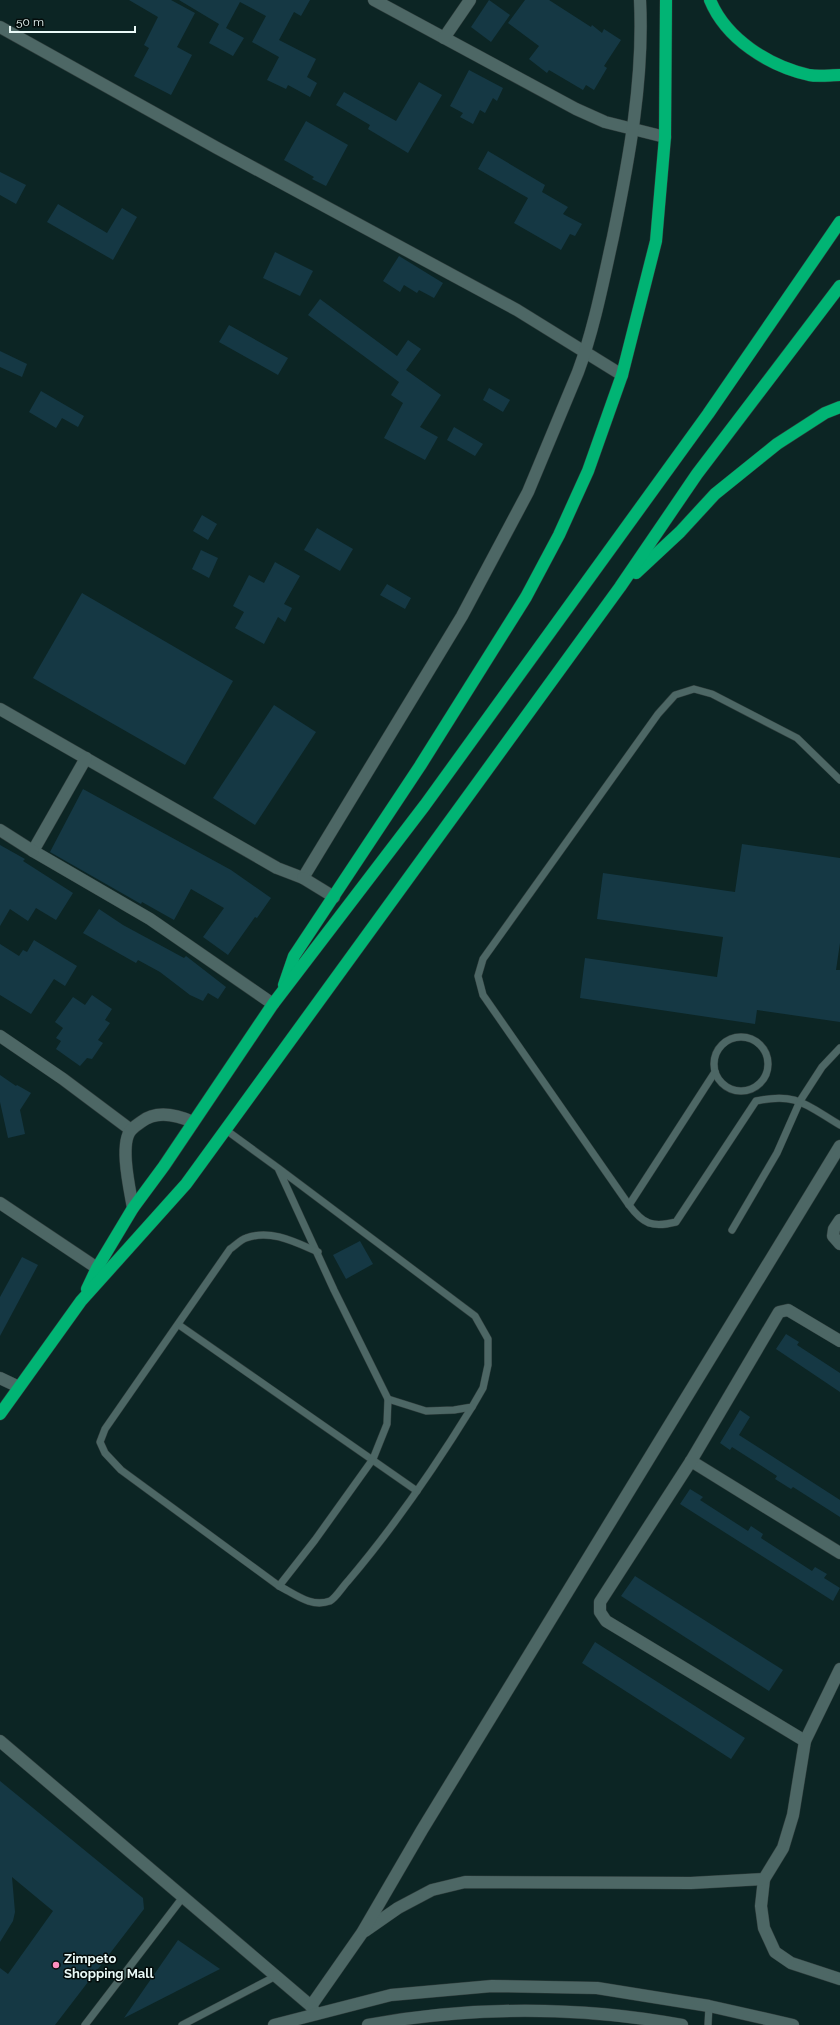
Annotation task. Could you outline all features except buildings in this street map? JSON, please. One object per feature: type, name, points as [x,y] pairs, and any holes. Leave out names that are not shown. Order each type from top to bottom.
[{"type":"highway","points":[[276,1001],[294,956],[420,766],[526,598],[559,535],[588,471],[622,375],[656,241],[665,137],[666,0]]},
{"type":"highway","points":[[710,0],[720,20],[752,51],[784,67],[810,75],[840,75]]},
{"type":"highway","points":[[81,1301],[97,1268],[133,1208],[276,1001],[425,805],[681,452],[840,222]]},
{"type":"highway","points":[[0,1414],[81,1301],[186,1184],[620,587],[697,474],[840,286]]},
{"type":"highway","points":[[620,587],[658,553],[715,494],[777,444],[825,413],[840,407]]},
{"type":"street","points":[[374,0],[576,109],[605,122],[632,130],[665,137]]},
{"type":"street","points":[[444,38],[470,0]]},
{"type":"street","points":[[303,878],[462,616],[528,492],[585,352],[605,274],[625,180],[639,82],[640,0]]},
{"type":"street","points":[[0,27],[217,148],[517,310],[622,375]]},
{"type":"street","points":[[0,708],[277,868],[303,878],[334,897]]},
{"type":"street","points":[[33,851],[86,758]]},
{"type":"street","points":[[0,830],[33,851],[150,919],[276,1001]]},
{"type":"street","points":[[0,1036],[63,1080],[130,1130]]},
{"type":"street","points":[[133,1208],[126,1170],[126,1148],[130,1130],[145,1119],[157,1115],[178,1116],[193,1122]]},
{"type":"street","points":[[314,2010],[362,1933],[422,1830],[840,1146]]},
{"type":"street","points":[[0,1203],[97,1268]]},
{"type":"street","points":[[840,1220],[834,1229],[833,1236],[840,1244]]},
{"type":"street","points":[[805,1741],[606,1621],[600,1612],[600,1602],[691,1461],[779,1312],[788,1310],[840,1341]]},
{"type":"street","points":[[0,1378],[19,1387]]},
{"type":"street","points":[[691,1461],[840,1553]]},
{"type":"street","points":[[840,1669],[805,1741],[793,1815],[784,1848],[764,1878],[761,1906],[764,1928],[775,1952],[791,1963],[840,1979]]},
{"type":"street","points":[[0,1741],[314,2010]]},
{"type":"street","points":[[362,1933],[398,1908],[432,1890],[465,1882],[691,1883],[764,1878]]},
{"type":"street","points":[[274,2025],[314,2010],[391,1995],[492,1986],[597,1988],[709,2006],[793,2025]]},
{"type":"street","points":[[368,2025],[419,2016],[475,2012],[528,2011],[593,2013],[682,2025]]},
{"type":"lane","points":[[840,780],[797,738],[712,694],[694,689],[675,695],[658,714],[483,959],[478,976],[483,995],[629,1205],[639,1218],[652,1225],[666,1225],[676,1222],[756,1101],[786,1097],[800,1101],[840,1125]]},
{"type":"lane","points":[[741,1037],[757,1042],[767,1056],[768,1064],[764,1080],[751,1090],[740,1092],[729,1089],[720,1082],[715,1072],[715,1055],[725,1042],[741,1037]]},
{"type":"lane","points":[[732,1230],[777,1153],[800,1101],[822,1067],[840,1048]]},
{"type":"lane","points":[[629,1205],[702,1089],[715,1072]]},
{"type":"lane","points":[[751,1090],[756,1101]]},
{"type":"lane","points":[[226,1130],[475,1316],[488,1339],[488,1365],[483,1388],[472,1407],[417,1490],[368,1558],[331,1600],[317,1603],[308,1601],[280,1586],[121,1470],[105,1453],[100,1442],[105,1429],[179,1325],[230,1249],[244,1239],[256,1236],[282,1236],[318,1252]]},
{"type":"lane","points":[[278,1168],[318,1252],[337,1297],[388,1399],[387,1424],[373,1459],[280,1586]]},
{"type":"lane","points":[[179,1325],[417,1490]]},
{"type":"lane","points":[[388,1399],[426,1411],[454,1410],[472,1407]]},
{"type":"lane","points":[[85,2025],[183,1897]]},
{"type":"lane","points":[[182,2025],[276,1976]]},
{"type":"lane","points":[[708,2025],[709,2006]]},
{"type":"place","name":"Zimpeto Shopping Mall","points":[[56,1965]]}]
